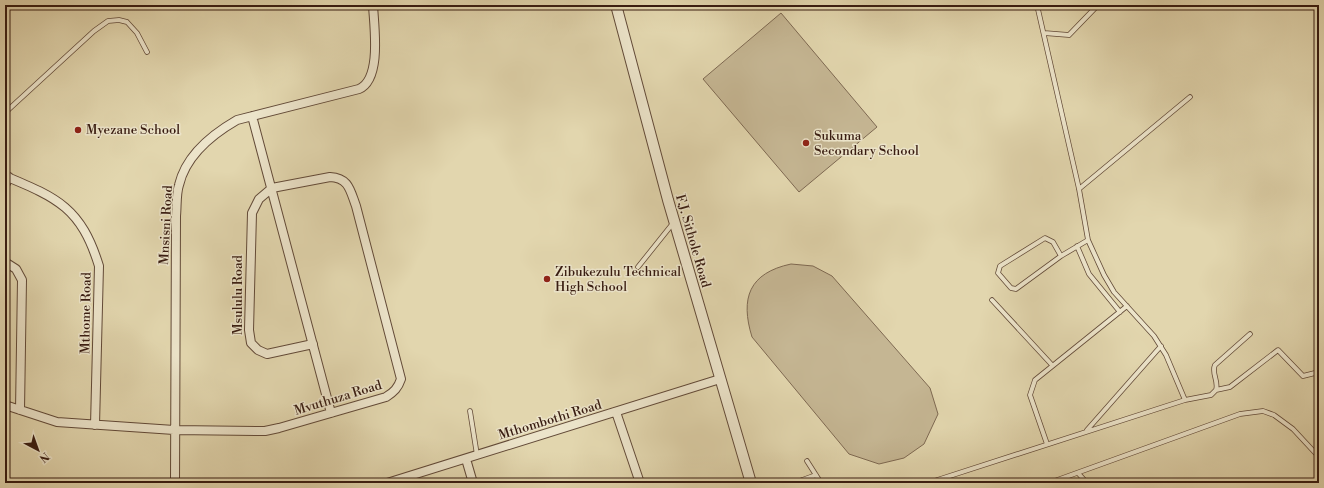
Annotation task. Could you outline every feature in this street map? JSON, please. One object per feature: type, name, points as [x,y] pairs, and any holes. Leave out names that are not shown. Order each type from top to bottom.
[{"type":"street","name":"Mnsisni Road","points":[[175,483],[174,430],[178,186],[185,166],[202,144],[219,130],[237,120],[359,89],[369,81],[373,68],[374,55],[373,5]]},
{"type":"street","name":"F.J. Sithole Road","points":[[616,5],[624,40],[674,222],[751,483]]},
{"type":"street","points":[[252,116],[331,413]]},
{"type":"street","name":"Mvuthuza Road","points":[[5,405],[57,422],[95,426],[174,430],[265,431],[386,397],[393,392],[401,379],[360,221],[348,186],[339,178],[330,177],[272,188]]},
{"type":"street","name":"Mthome Road","points":[[6,179],[43,192],[69,210],[83,228],[92,246],[99,266],[95,426]]},
{"type":"street","name":"Msululu Road","points":[[272,188],[256,203],[251,220],[250,343],[258,350],[267,354],[313,344]]},
{"type":"street","points":[[5,262],[16,269],[22,280],[20,410]]},
{"type":"street","name":"Mthombothi Road","points":[[387,483],[720,379]]},
{"type":"street","points":[[616,412],[640,483]]},
{"type":"street","points":[[466,459],[473,483]]},
{"type":"lane","points":[[1038,5],[1079,189],[1088,240],[1104,275],[1114,292],[1154,336],[1161,346],[1176,376],[1185,400]]},
{"type":"lane","points":[[1044,33],[1069,35],[1098,5]]},
{"type":"lane","points":[[5,116],[8,110],[42,78],[94,31],[108,21],[119,20],[126,22],[137,33],[146,52]]},
{"type":"lane","points":[[1079,189],[1190,97]]},
{"type":"lane","points":[[638,267],[674,222]]},
{"type":"lane","points":[[1061,256],[1053,242],[1045,238],[1000,266],[998,273],[1010,288],[1016,289],[1061,256],[1088,240]]},
{"type":"lane","points":[[1077,246],[1089,274],[1120,312]]},
{"type":"lane","points":[[992,300],[1052,365]]},
{"type":"lane","points":[[1047,444],[1030,395],[1035,380],[1127,306]]},
{"type":"lane","points":[[1216,390],[1217,381],[1214,370],[1215,365],[1250,334]]},
{"type":"lane","points":[[1087,430],[1161,346]]},
{"type":"lane","points":[[928,483],[1087,430],[1185,400],[1211,395],[1216,390],[1230,387],[1278,350],[1303,376],[1319,372]]},
{"type":"lane","points":[[470,411],[477,455]]},
{"type":"lane","points":[[1049,483],[1240,414],[1263,411],[1285,422],[1319,457]]},
{"type":"lane","points":[[807,461],[821,483]]},
{"type":"lane","points":[[1078,473],[1087,483]]},
{"type":"lane","points":[[794,483],[816,475]]},
{"type":"shaded area","points":[[781,13],[877,127],[799,192],[703,79]]},
{"type":"shaded area","points":[[791,264],[813,266],[832,276],[930,388],[938,414],[924,444],[904,458],[879,464],[849,454],[752,337],[747,310],[751,289],[757,281],[766,274],[777,268]]},
{"type":"place","name":"Myezane School","points":[[78,130]]},
{"type":"place","name":"Sukuma Secondary School","points":[[806,143]]},
{"type":"place","name":"Zibukezulu Technical High School","points":[[547,279]]}]
